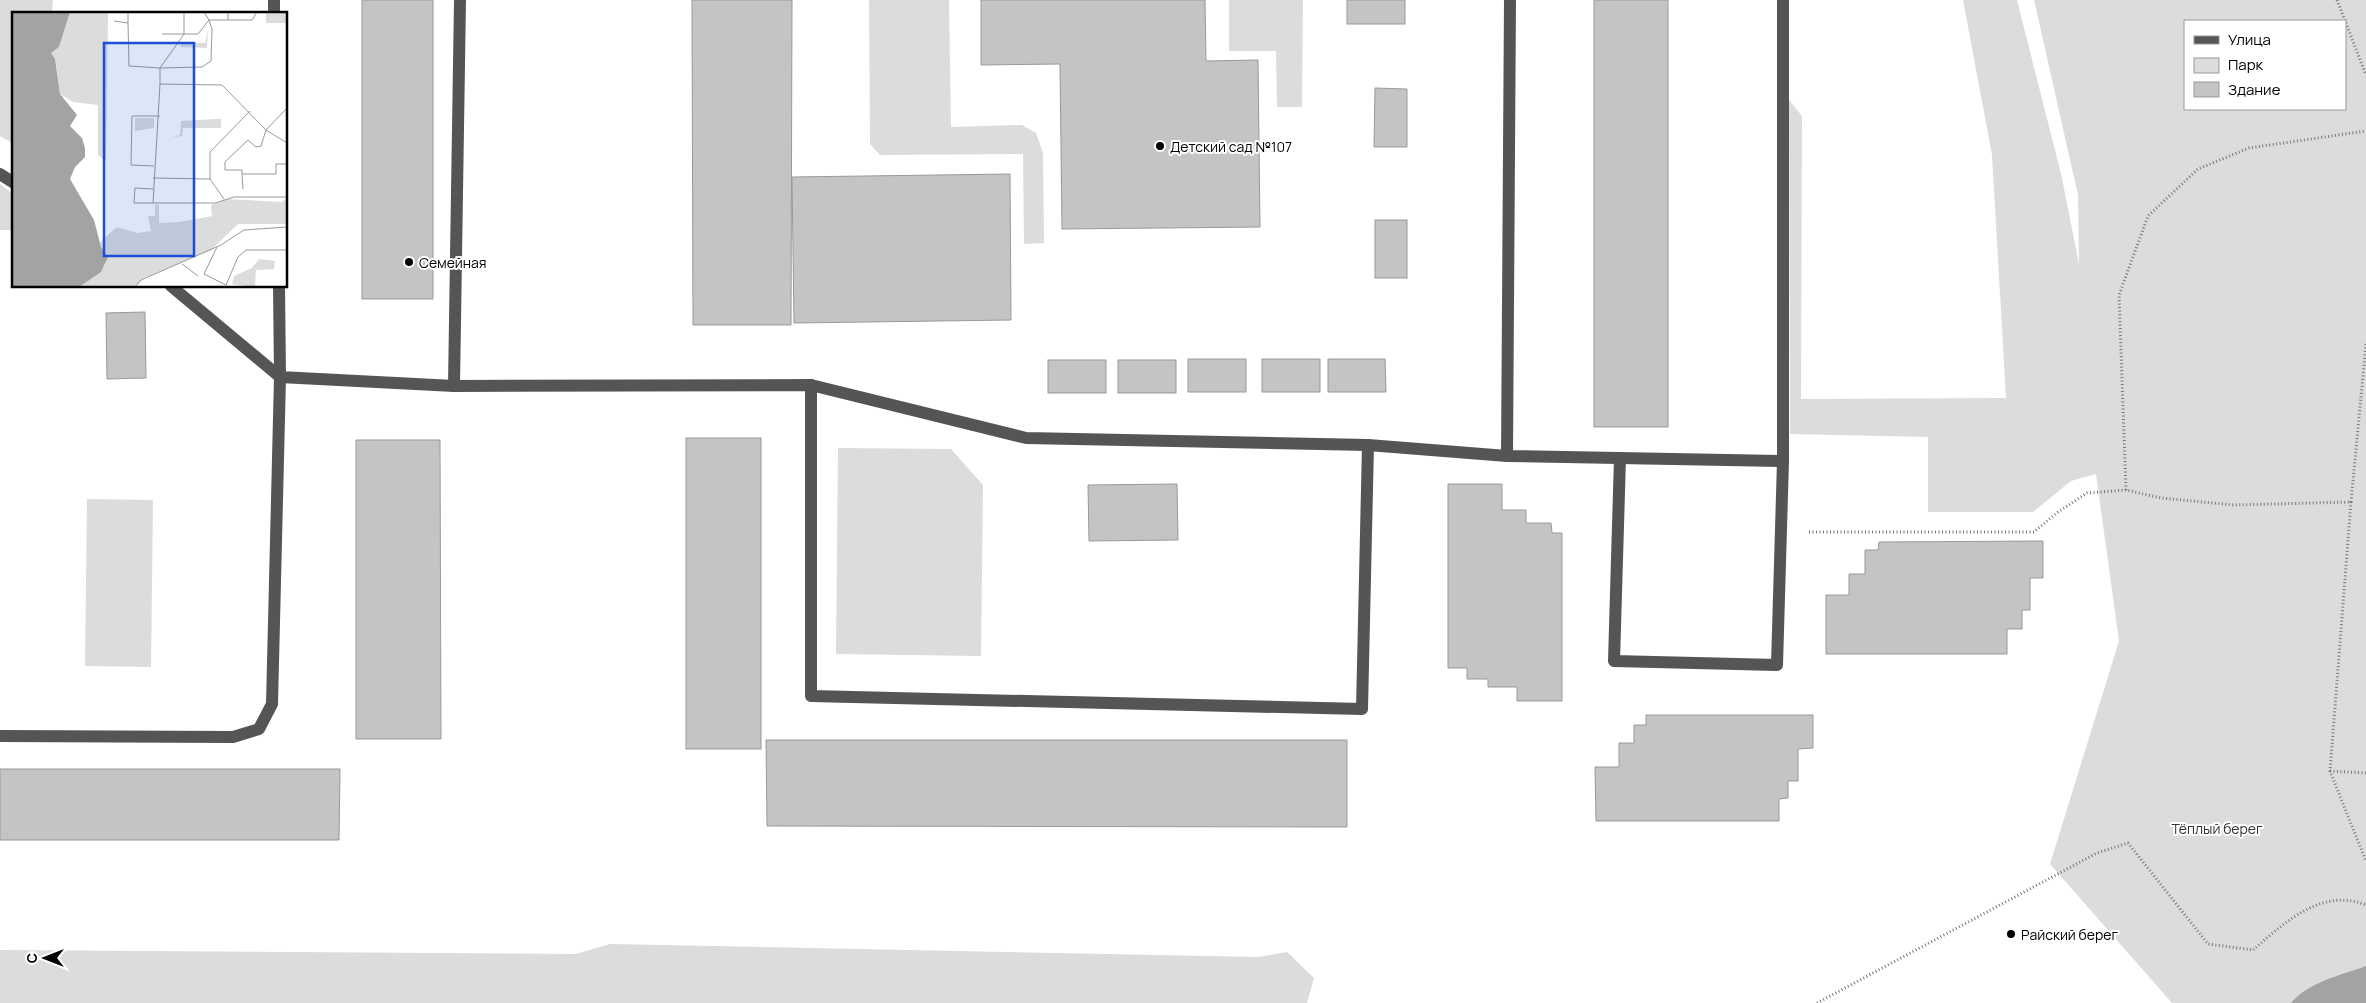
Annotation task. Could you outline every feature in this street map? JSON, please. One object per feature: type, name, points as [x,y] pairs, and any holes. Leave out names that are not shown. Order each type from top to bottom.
[{"type":"street","points":[[454,386],[460,0]]},
{"type":"street","points":[[1507,456],[1510,0]]},
{"type":"street","points":[[1620,458],[1614,661],[1777,665],[1783,461],[1783,0]]},
{"type":"street","points":[[0,174],[12,182]]},
{"type":"street","points":[[173,288],[280,377],[454,386],[810,385],[1026,438],[1368,445],[1507,456],[1783,461]]},
{"type":"street","points":[[0,736],[233,737],[260,729],[272,704],[280,377],[278,288]]},
{"type":"street","points":[[810,385],[811,696],[1362,709],[1368,445]]},
{"type":"path","points":[[2336,0],[2344,20]]},
{"type":"path","points":[[2346,25],[2366,75]]},
{"type":"path","points":[[2126,490],[2119,295],[2148,216],[2198,169],[2249,148],[2366,131]]},
{"type":"path","points":[[2366,344],[2351,502],[2330,771],[2366,861]]},
{"type":"path","points":[[1781,532],[2034,532],[2058,512],[2087,494],[2126,490],[2161,498],[2234,505],[2351,502]]},
{"type":"path","points":[[2330,771],[2366,773]]},
{"type":"path","points":[[1817,1003],[2097,853],[2128,843],[2208,944],[2253,950],[2290,918],[2330,899],[2358,902],[2366,905]]},
{"type":"green space","points":[[0,0],[53,0],[52,12],[12,12],[12,143],[0,136]]},
{"type":"green space","points":[[869,0],[949,0],[951,127],[1022,125],[1036,133],[1043,153],[1044,243],[1024,244],[1023,154],[880,155],[870,144]]},
{"type":"green space","points":[[1229,0],[1303,0],[1302,107],[1277,107],[1276,51],[1229,51]]},
{"type":"green space","name":"Тёплый берег","points":[[1963,0],[2017,0],[2062,178],[2079,264],[2078,195],[2034,0],[2366,0],[2366,966],[2316,984],[2291,1003],[2172,1003],[2050,864],[2119,641],[2096,474],[2071,481],[2033,512],[1928,512],[1928,437],[1790,434],[1789,100],[1802,116],[1801,399],[2006,398],[1992,155]]},
{"type":"green space","points":[[0,184],[12,193],[12,230],[0,230]]},
{"type":"green space","points":[[838,448],[951,449],[983,485],[981,656],[836,654]]},
{"type":"green space","points":[[87,499],[153,500],[151,667],[85,666]]},
{"type":"green space","points":[[610,944],[1259,957],[1287,952],[1314,978],[1307,1003],[0,1003],[0,950],[576,954]]},
{"type":"shaded area","points":[[2366,966],[2366,1003],[2291,1003],[2316,984]]},
{"type":"building","points":[[362,0],[433,0],[433,299],[362,299]]},
{"type":"building","points":[[692,0],[792,0],[791,325],[693,325]]},
{"type":"building","name":"Детский сад №107","points":[[981,0],[1205,0],[1206,61],[1258,60],[1260,227],[1062,229],[1060,64],[981,65]]},
{"type":"building","points":[[1347,0],[1405,0],[1405,24],[1347,24]]},
{"type":"building","points":[[1594,0],[1668,0],[1668,427],[1594,427]]},
{"type":"building","points":[[1375,88],[1407,89],[1407,147],[1374,147]]},
{"type":"building","points":[[1010,174],[1011,320],[794,323],[792,177]]},
{"type":"building","points":[[1375,220],[1407,220],[1407,278],[1375,278]]},
{"type":"building","points":[[145,312],[146,378],[107,379],[106,313]]},
{"type":"building","points":[[1188,359],[1246,359],[1246,392],[1188,392]]},
{"type":"building","points":[[1262,359],[1320,359],[1320,392],[1262,392]]},
{"type":"building","points":[[1328,359],[1385,359],[1386,392],[1328,392]]},
{"type":"building","points":[[1048,360],[1106,360],[1106,393],[1048,393]]},
{"type":"building","points":[[1118,360],[1176,360],[1176,393],[1118,393]]},
{"type":"building","points":[[686,438],[761,438],[761,749],[686,749]]},
{"type":"building","points":[[356,440],[440,440],[441,739],[356,739]]},
{"type":"building","points":[[1177,484],[1178,540],[1089,541],[1088,485]]},
{"type":"building","points":[[1448,484],[1502,484],[1502,510],[1526,510],[1526,523],[1551,523],[1552,533],[1562,533],[1562,701],[1517,701],[1517,687],[1488,687],[1488,679],[1467,679],[1467,668],[1448,668]]},
{"type":"building","points":[[2043,541],[2043,578],[2030,578],[2030,610],[2022,610],[2022,629],[2007,629],[2007,654],[1826,654],[1826,595],[1849,595],[1849,574],[1865,574],[1865,550],[1878,550],[1879,542]]},
{"type":"building","points":[[1646,715],[1813,715],[1813,748],[1798,749],[1798,781],[1788,781],[1788,798],[1779,799],[1779,821],[1596,821],[1595,767],[1619,767],[1619,743],[1634,743],[1634,725],[1646,725]]},
{"type":"building","points":[[766,740],[1347,740],[1347,827],[767,826]]},
{"type":"building","points":[[0,769],[340,769],[339,840],[0,840]]},
{"type":"place","name":"Детский сад №107","points":[[1160,146]]},
{"type":"place","name":"Семейная","points":[[409,262]]},
{"type":"place","name":"Райский берег","points":[[2011,934]]}]
